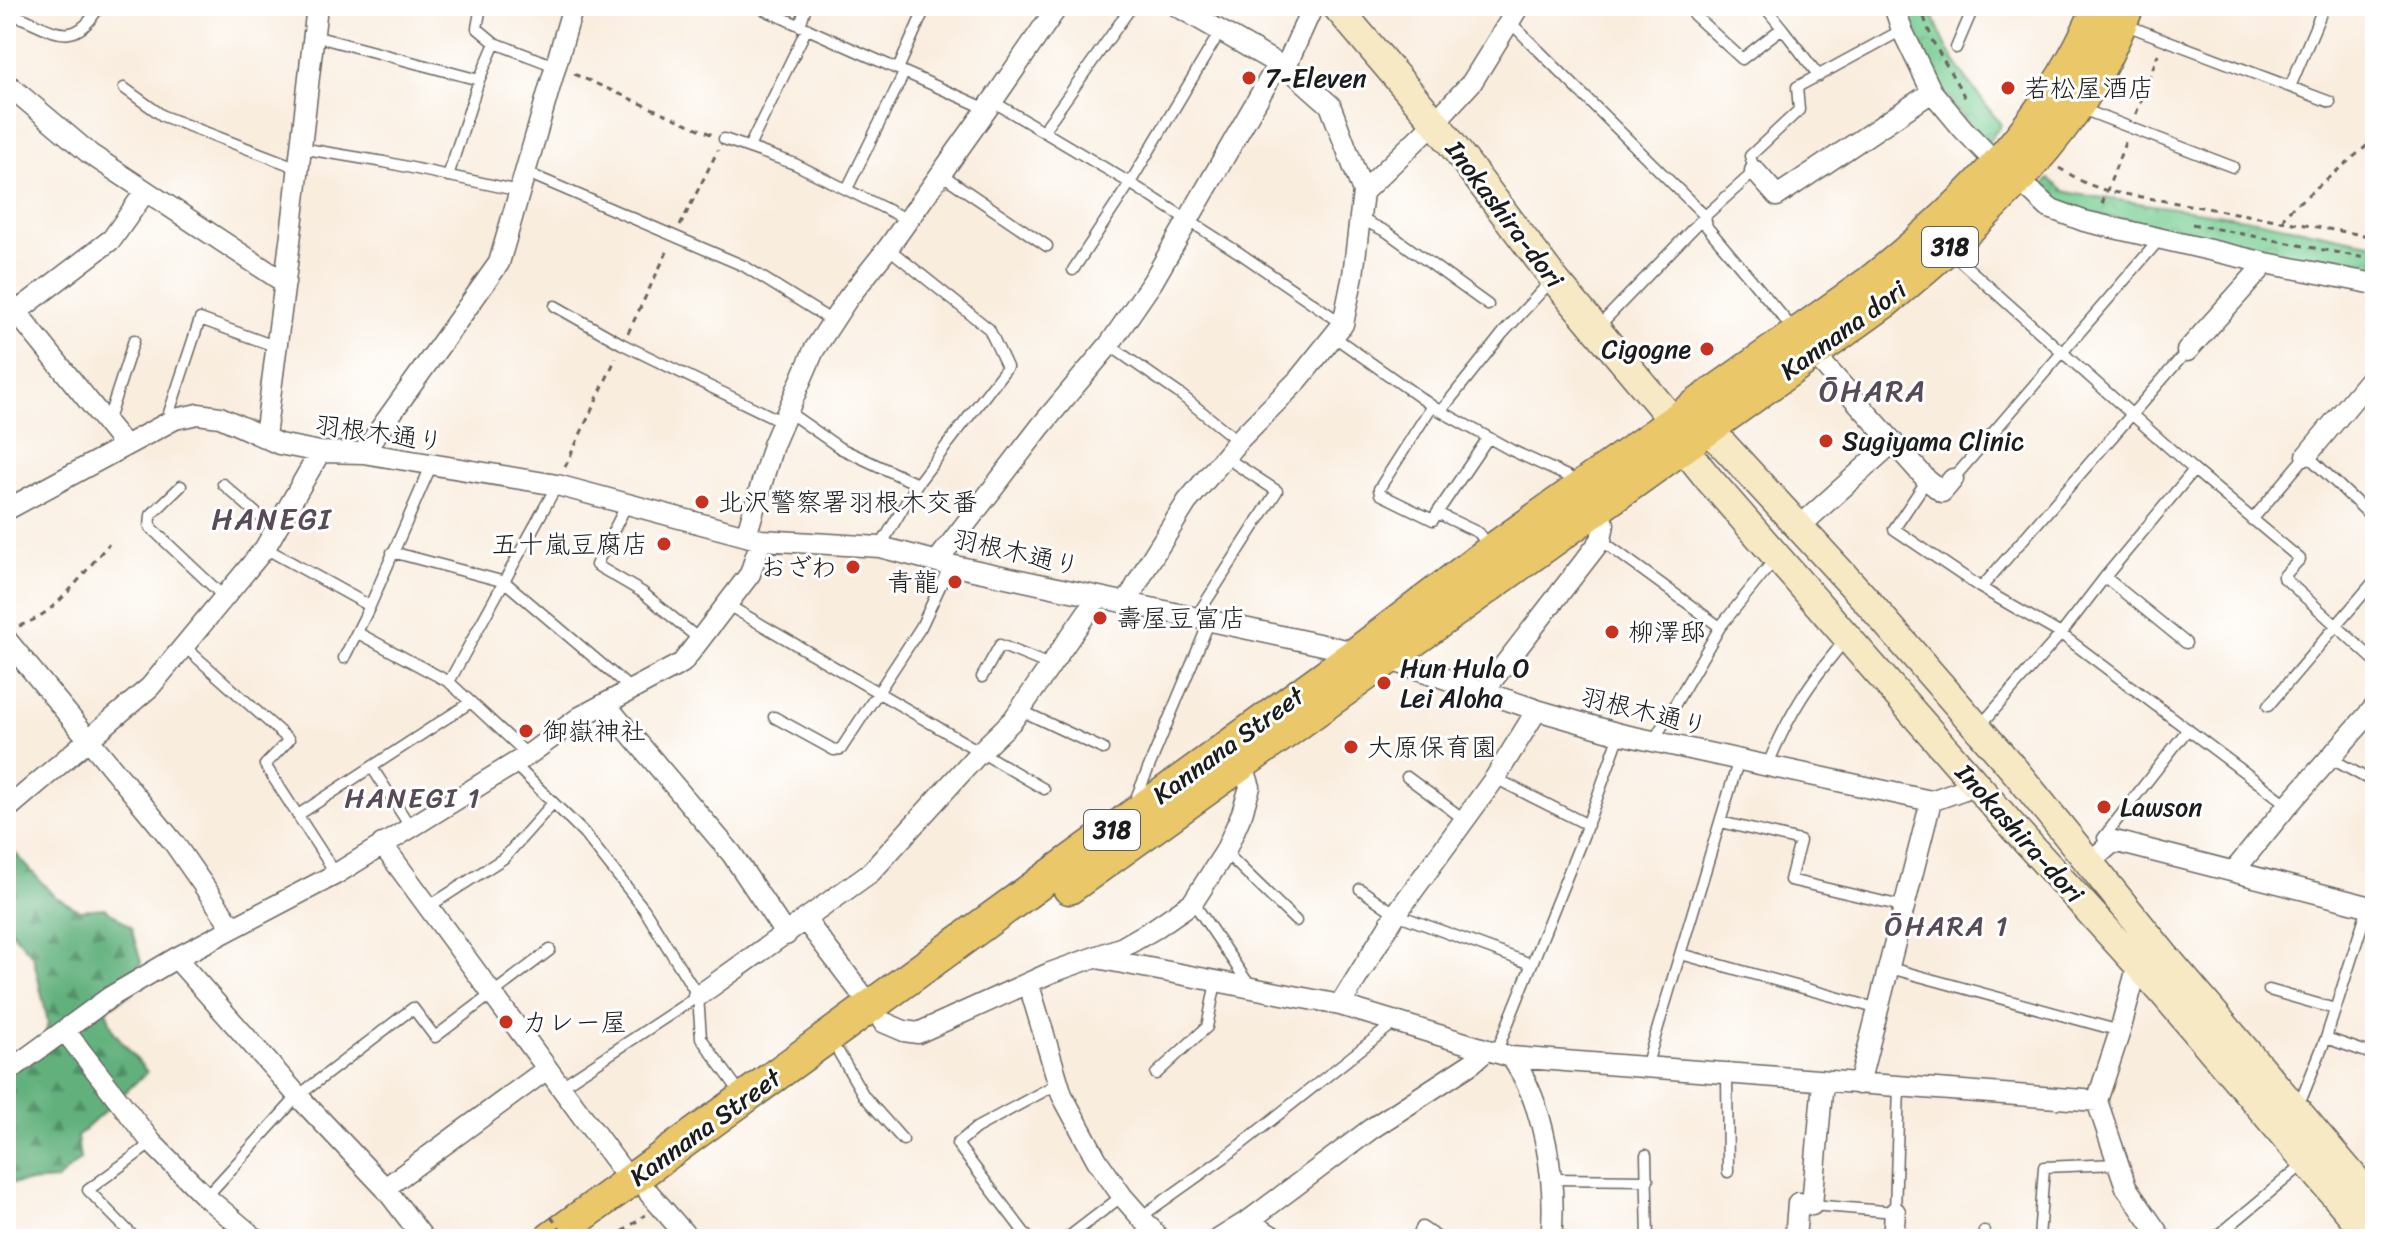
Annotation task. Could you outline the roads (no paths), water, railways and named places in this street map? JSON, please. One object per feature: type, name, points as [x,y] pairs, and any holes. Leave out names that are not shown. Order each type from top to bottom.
[{"type":"main road","name":"Kannana dori","points":[[1688,432],[1805,344],[1870,282],[2008,172],[2077,107],[2105,10]]},
{"type":"main road","name":"Kannana dori","points":[[1805,344],[1886,301],[1948,249],[2008,172],[2024,136],[2058,88],[2105,10]]},
{"type":"main road","name":"Inokashira-dori","points":[[1347,14],[1435,122],[1595,330],[1688,432],[1779,556],[1973,782],[2138,964],[2308,1161],[2363,1235]]},
{"type":"main road","name":"Inokashira-dori","points":[[1688,432],[1798,528],[1831,563],[1978,728],[2164,955],[2375,1202]]},
{"type":"main road","name":"Kannana Street","points":[[586,1239],[839,1053],[876,1014],[1128,818],[1591,514],[1688,432]]},
{"type":"main road","name":"Kannana Street","points":[[551,1228],[646,1193],[744,1098],[876,1014],[1243,766],[1492,550],[1591,514]]},
{"type":"main road","points":[[1831,563],[1815,564],[1814,574],[1848,638]]},
{"type":"street","points":[[265,437],[317,6]]},
{"type":"street","points":[[363,453],[499,263],[573,6]]},
{"type":"street","points":[[6,1073],[110,997],[176,958],[336,874],[521,759],[580,717],[682,663],[750,574],[773,445],[814,350],[1058,6]]},
{"type":"street","points":[[1126,604],[1187,502],[1231,449],[1298,380],[1338,330],[1353,275],[1361,219],[1363,192],[1330,105],[1282,65],[1177,6]]},
{"type":"street","points":[[944,563],[1041,426],[1109,345],[1153,281],[1282,65],[1313,6]]},
{"type":"street","points":[[1894,6],[1932,92],[2008,172],[2049,208],[2160,239],[2375,284]]},
{"type":"street","points":[[1363,192],[1472,82],[1514,13]]},
{"type":"street","points":[[6,83],[90,154],[285,283]]},
{"type":"street","points":[[1755,171],[1777,196],[1932,92]]},
{"type":"street","points":[[124,445],[10,311],[112,239],[145,192]]},
{"type":"street","points":[[2187,351],[2266,263]]},
{"type":"street","points":[[1805,344],[1927,480],[1942,492],[1953,479]]},
{"type":"street","points":[[2307,455],[2375,373]]},
{"type":"street","name":"羽根木通り","points":[[6,510],[166,424],[198,414],[220,417],[279,444],[320,452],[363,453],[557,485],[754,538],[880,547],[1097,598],[1373,655],[1537,710],[1620,734],[1931,801]]},
{"type":"street","points":[[1798,528],[1893,442]]},
{"type":"street","points":[[6,810],[150,687],[270,539],[320,452]]},
{"type":"street","points":[[1484,691],[1591,514]]},
{"type":"street","points":[[698,996],[871,872],[1020,710],[1097,598]]},
{"type":"street","points":[[11,633],[88,741],[174,843],[233,928]]},
{"type":"street","points":[[606,705],[732,854],[786,935]]},
{"type":"street","points":[[2234,871],[2375,707]]},
{"type":"street","points":[[1340,1005],[1396,914],[1495,778],[1537,710]]},
{"type":"street","points":[[806,921],[876,1014],[904,1031],[918,1033],[1050,973],[1097,958],[1154,929],[1193,902],[1225,852],[1242,813],[1250,787],[1243,766]]},
{"type":"street","points":[[1859,1084],[1931,801],[1962,790],[1973,782]]},
{"type":"street","points":[[2089,863],[2114,841],[2372,907]]},
{"type":"street","points":[[382,844],[560,1087],[646,1193],[689,1239]]},
{"type":"street","points":[[176,958],[298,1096],[385,1188],[424,1239]]},
{"type":"street","points":[[1097,958],[1340,1005],[1498,1054],[2097,1101]]},
{"type":"street","points":[[2138,964],[2097,1101],[2126,1187],[2162,1239]]},
{"type":"street","points":[[1029,985],[1057,1084],[1097,1160],[1122,1196],[1160,1239]]},
{"type":"street","points":[[65,1031],[152,1143],[206,1197],[256,1239]]},
{"type":"street","points":[[1498,1054],[1522,1072],[1536,1105],[1552,1179],[1551,1239]]},
{"type":"street","points":[[1219,1239],[1251,1219],[1371,1129],[1472,1063],[1498,1054]]},
{"type":"street","points":[[385,1188],[547,1069]]},
{"type":"street","points":[[1795,1239],[1798,1203],[1812,1205],[1823,1081]]},
{"type":"street","points":[[1893,1239],[1895,1212]]},
{"type":"street","points":[[1251,1219],[1257,1227],[1277,1239]]},
{"type":"lane","points":[[6,13],[59,35],[84,27],[99,6]]},
{"type":"lane","points":[[481,6],[477,28],[495,43],[555,66]]},
{"type":"lane","points":[[756,6],[901,71],[990,105],[1043,131],[1189,221],[1338,330],[1436,409],[1569,477],[1591,514],[1720,627]]},
{"type":"lane","points":[[749,147],[804,27],[806,6]]},
{"type":"lane","points":[[847,189],[901,71],[926,6]]},
{"type":"lane","points":[[1043,131],[1132,6]]},
{"type":"lane","points":[[1764,6],[1819,76]]},
{"type":"lane","points":[[1956,48],[1974,6]]},
{"type":"lane","points":[[2290,87],[2324,6]]},
{"type":"lane","points":[[2105,10],[2330,102]]},
{"type":"lane","points":[[1514,13],[1705,216],[1707,227],[1805,344]]},
{"type":"lane","points":[[1694,15],[1742,59],[1782,28]]},
{"type":"lane","points":[[1073,270],[1130,183],[1221,30]]},
{"type":"lane","points":[[1595,330],[1705,216],[1755,171],[1750,156],[1799,110],[1797,87],[1902,30]]},
{"type":"lane","points":[[314,36],[479,80]]},
{"type":"lane","points":[[448,176],[479,80],[495,43]]},
{"type":"lane","points":[[124,88],[163,116],[299,158],[522,182],[744,266],[834,322]]},
{"type":"lane","points":[[2077,107],[2233,167]]},
{"type":"lane","points":[[724,139],[795,164],[908,220]]},
{"type":"lane","points":[[941,174],[1047,246]]},
{"type":"lane","points":[[1361,219],[1387,232],[1488,305]]},
{"type":"lane","points":[[1953,479],[2160,239]]},
{"type":"lane","points":[[880,547],[917,484],[1007,367],[989,329],[888,248]]},
{"type":"lane","points":[[1948,249],[2194,470],[2300,559],[2283,577],[2375,661]]},
{"type":"lane","points":[[1488,438],[1433,520],[1380,494],[1379,489],[1436,409],[1554,279]]},
{"type":"lane","points":[[555,306],[622,344],[785,416],[840,448],[917,484]]},
{"type":"lane","points":[[166,424],[200,319],[277,347]]},
{"type":"lane","points":[[107,423],[134,340]]},
{"type":"lane","points":[[1109,345],[1181,395],[1231,449],[1277,491],[1203,619],[1189,676],[1128,818]]},
{"type":"lane","points":[[1981,588],[2187,351]]},
{"type":"lane","points":[[2252,520],[2307,455],[2375,520]]},
{"type":"lane","points":[[344,658],[358,633],[431,466]]},
{"type":"lane","points":[[1978,728],[2061,634],[2194,470]]},
{"type":"lane","points":[[1927,480],[1894,529],[1981,588],[2061,634],[2288,805]]},
{"type":"lane","points":[[223,484],[270,539],[370,606]]},
{"type":"lane","points":[[449,682],[557,485]]},
{"type":"lane","points":[[181,486],[151,515],[150,527],[224,597]]},
{"type":"lane","points":[[627,504],[596,565],[642,592],[700,640]]},
{"type":"lane","points":[[1437,513],[1479,533],[1492,550]]},
{"type":"lane","points":[[392,552],[505,582],[633,691]]},
{"type":"lane","points":[[1653,742],[1720,627],[1779,556]]},
{"type":"lane","points":[[774,717],[834,750],[841,749],[921,627],[944,563]]},
{"type":"lane","points":[[2105,577],[2186,643]]},
{"type":"lane","points":[[2268,706],[2375,580]]},
{"type":"lane","points":[[726,604],[1044,789]]},
{"type":"lane","points":[[358,633],[449,682],[471,702],[521,759],[553,803],[584,833],[644,909],[698,996],[701,1038],[744,1098]]},
{"type":"lane","points":[[1768,764],[1803,693],[1848,638]]},
{"type":"lane","points":[[982,677],[1000,645],[1052,666]]},
{"type":"lane","points":[[184,646],[289,740],[265,765],[336,874]]},
{"type":"lane","points":[[298,815],[373,769],[414,738],[471,702]]},
{"type":"lane","points":[[1020,710],[1103,749]]},
{"type":"lane","points":[[2103,838],[2188,729]]},
{"type":"lane","points":[[1498,1054],[1588,825],[1620,734]]},
{"type":"lane","points":[[2330,758],[2375,783]]},
{"type":"lane","points":[[1646,1068],[1739,759]]},
{"type":"lane","points":[[373,769],[411,828]]},
{"type":"lane","points":[[1407,777],[1465,820]]},
{"type":"lane","points":[[1495,778],[1588,825]]},
{"type":"lane","points":[[428,907],[504,858],[553,803]]},
{"type":"lane","points":[[1721,822],[1800,841],[1790,880],[1906,907]]},
{"type":"lane","points":[[1225,852],[1296,921]]},
{"type":"lane","points":[[1360,889],[1396,914],[1531,964]]},
{"type":"lane","points":[[1193,902],[1251,989]]},
{"type":"lane","points":[[2293,1103],[2303,1095],[2326,1038],[2372,907]]},
{"type":"lane","points":[[206,1197],[298,1096],[413,1008],[435,1037],[550,950]]},
{"type":"lane","points":[[1681,954],[1879,1009]]},
{"type":"lane","points":[[1890,968],[2120,1031]]},
{"type":"lane","points":[[1156,1074],[1207,1027],[1216,982]]},
{"type":"lane","points":[[2269,990],[2335,1009]]},
{"type":"lane","points":[[560,1087],[698,996]]},
{"type":"lane","points":[[1142,1216],[1225,1157],[1394,1023]]},
{"type":"lane","points":[[2326,1038],[2375,1055]]},
{"type":"lane","points":[[839,1053],[864,1096],[903,1140]]},
{"type":"lane","points":[[1727,1074],[1728,1172]]},
{"type":"lane","points":[[1029,1239],[957,1144],[976,1128],[1057,1084]]},
{"type":"lane","points":[[1812,1205],[1895,1212],[1899,1086]]},
{"type":"lane","points":[[136,1239],[88,1190],[152,1143]]},
{"type":"lane","points":[[1646,1155],[1648,1239]]},
{"type":"lane","points":[[2214,1239],[2308,1161]]},
{"type":"lane","points":[[2039,1239],[2044,1167],[2117,1164]]},
{"type":"lane","points":[[1552,1179],[1648,1180]]},
{"type":"lane","points":[[1066,1239],[1122,1196]]},
{"type":"lane","points":[[1416,1239],[1422,1227],[1440,1239]]},
{"type":"place","name":"7-Eleven","points":[[1249,78]]},
{"type":"place","name":"若松屋酒店","points":[[2008,88]]},
{"type":"place","name":"Cigogne","points":[[1707,349]]},
{"type":"place","name":"Sugiyama Clinic","points":[[1826,441]]},
{"type":"place","name":"北沢警察署羽根木交番","points":[[702,502]]},
{"type":"place","name":"五十嵐豆腐店","points":[[664,544]]},
{"type":"place","name":"おざわ","points":[[853,567]]},
{"type":"place","name":"青龍","points":[[955,582]]},
{"type":"place","name":"壽屋豆富店","points":[[1100,618]]},
{"type":"place","name":"柳澤邸","points":[[1612,632]]},
{"type":"place","name":"Hun Hula O Lei Aloha","points":[[1384,683]]},
{"type":"place","name":"御嶽神社","points":[[526,731]]},
{"type":"place","name":"大原保育園","points":[[1351,747]]},
{"type":"place","name":"Lawson","points":[[2104,807]]},
{"type":"place","name":"カレー屋","points":[[506,1022]]},
{"type":"district","name":"ŌHARA","points":[[1873,391]]},
{"type":"district","name":"HANEGI","points":[[272,519]]},
{"type":"district","name":"HANEGI 1","points":[[413,797]]},
{"type":"district","name":"ŌHARA 1","points":[[1947,925]]}]
